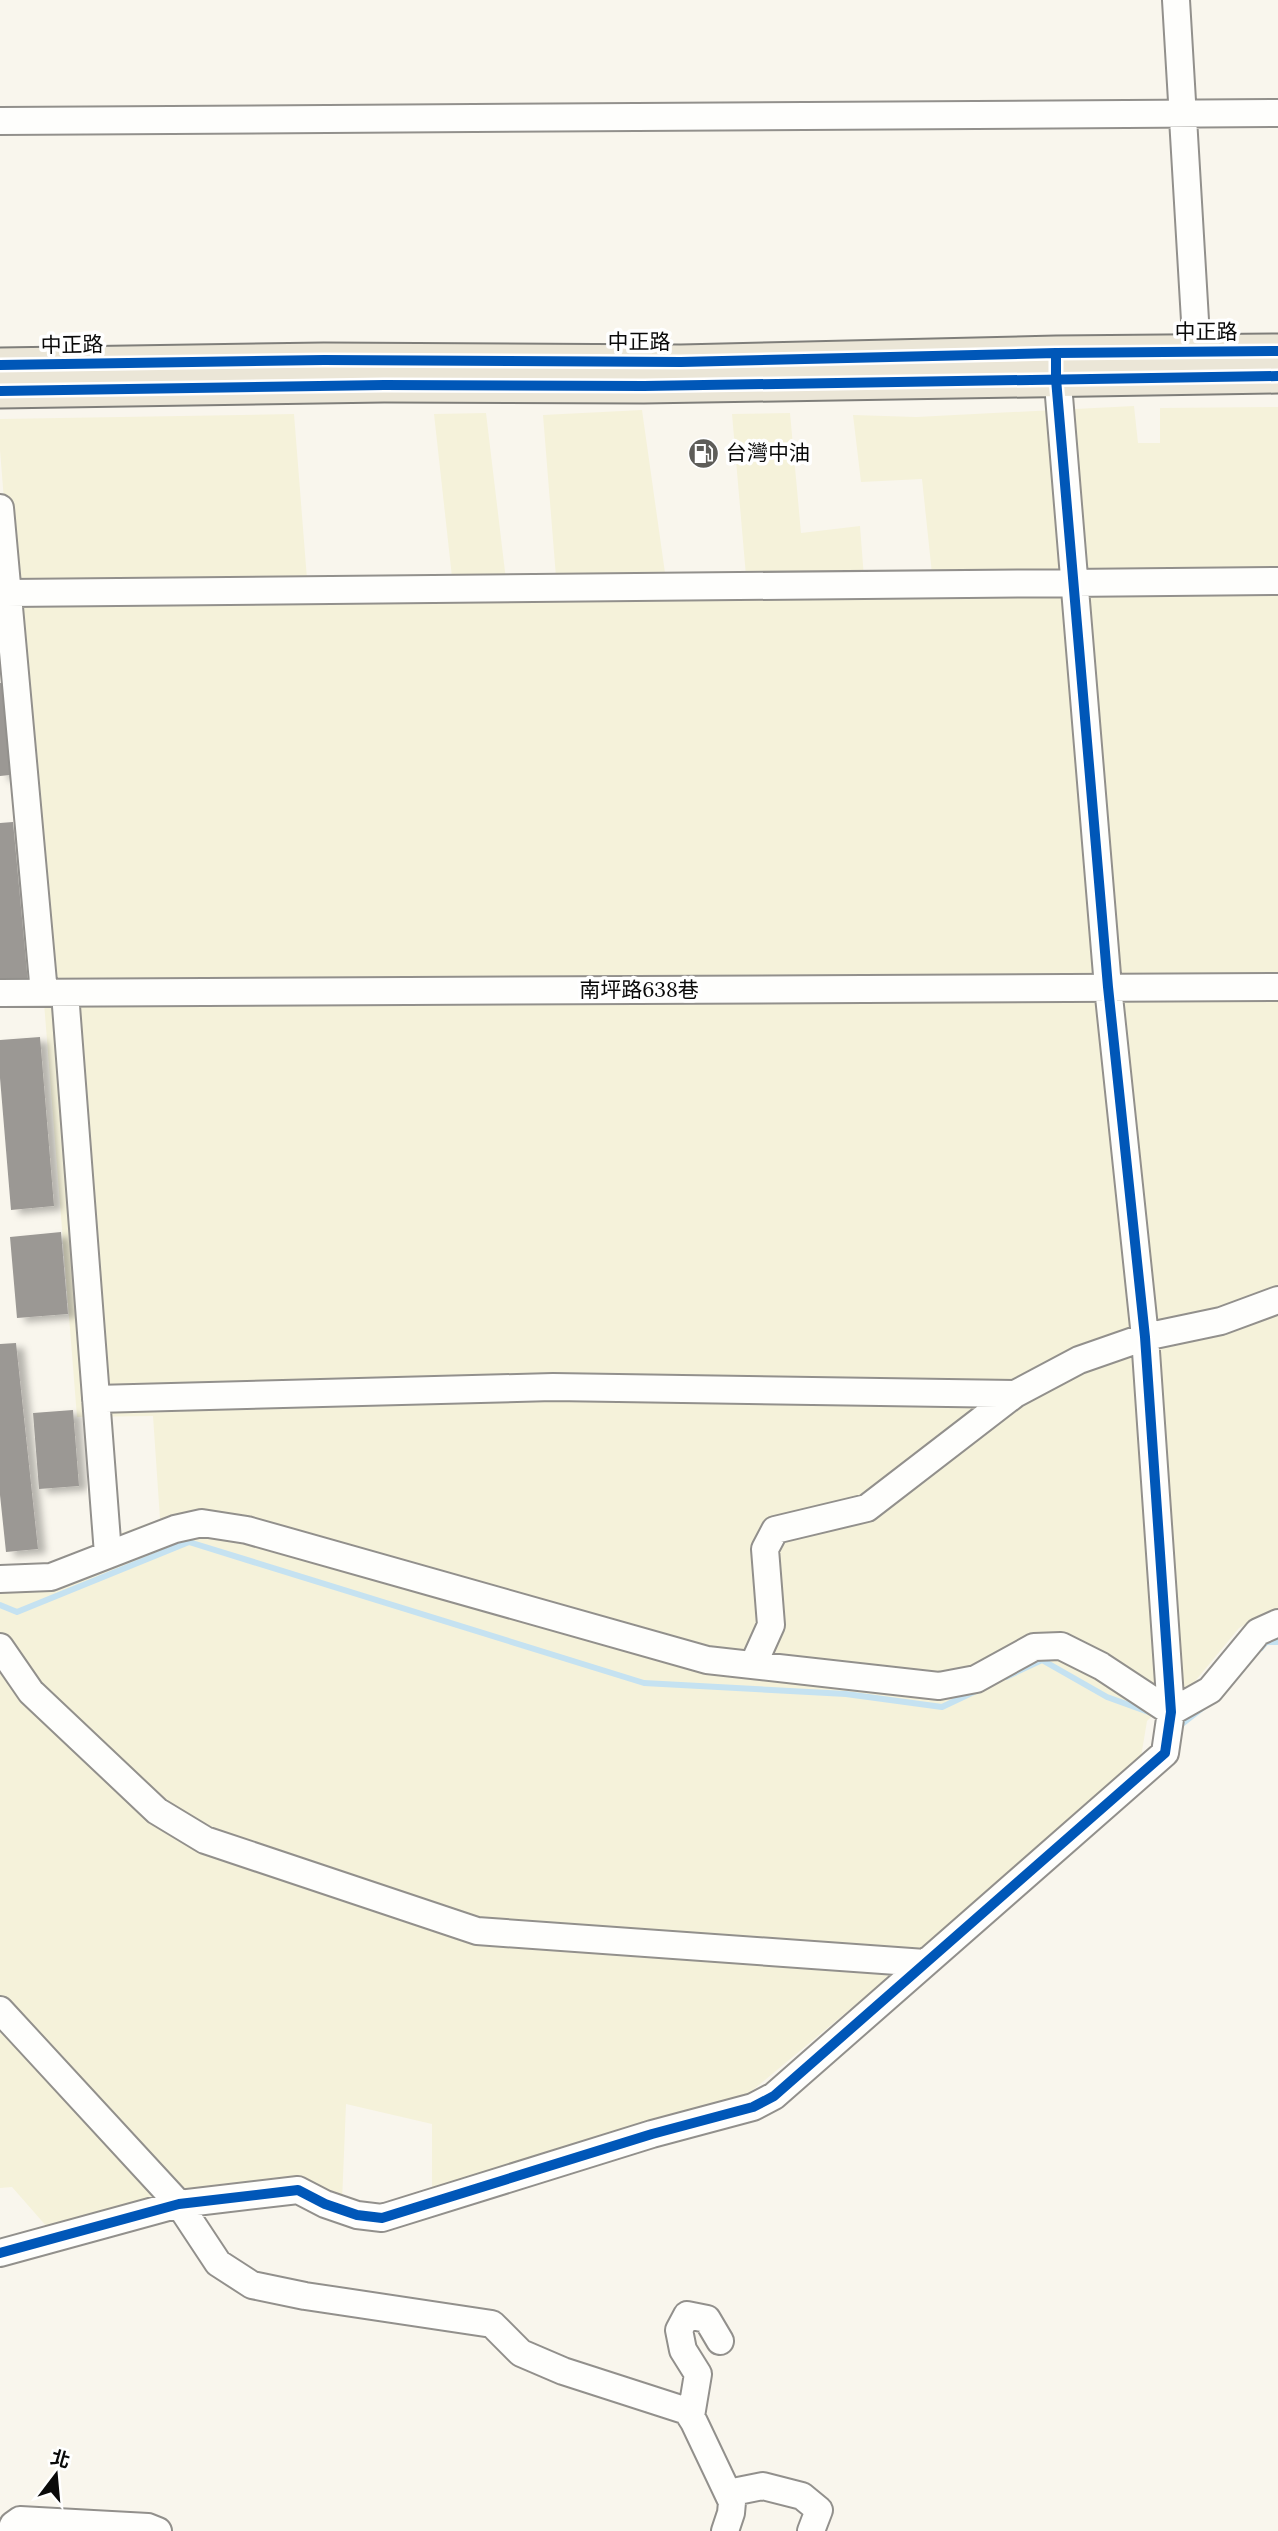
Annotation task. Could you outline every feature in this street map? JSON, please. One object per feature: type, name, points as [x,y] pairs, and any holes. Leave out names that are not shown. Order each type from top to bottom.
[{"type":"main road","name":"中正路","points":[[0,391],[384,385],[657,386],[1056,366],[1197,363],[1278,351]]},
{"type":"main road","name":"中正路","points":[[0,365],[324,360],[1056,366]]},
{"type":"main road","name":"中正路","points":[[1197,363],[1278,376]]},
{"type":"street","points":[[1176,0],[1197,363]]},
{"type":"street","points":[[0,121],[1278,113]]},
{"type":"street","points":[[0,2253],[179,2204],[298,2190],[325,2204],[357,2215],[382,2218],[652,2134],[753,2107],[774,2096],[1165,1754],[1171,1713],[1145,1336],[1108,987],[1056,366]]},
{"type":"street","points":[[0,508],[96,1399],[108,1554]]},
{"type":"street","points":[[8,593],[1278,580]]},
{"type":"street","name":"南坪路638巷","points":[[0,993],[1278,987]]},
{"type":"street","points":[[753,1665],[771,1625],[765,1549],[775,1530],[867,1508],[1015,1394],[1079,1360],[1145,1336],[1221,1321],[1278,1300]]},
{"type":"street","points":[[96,1399],[553,1387],[1015,1394]]},
{"type":"street","points":[[0,1579],[51,1577],[176,1529],[202,1523],[247,1530],[707,1660],[939,1686],[976,1679],[1034,1647],[1061,1646],[1101,1666],[1171,1713]]},
{"type":"street","points":[[1171,1713],[1210,1690],[1258,1632],[1278,1623]]},
{"type":"street","points":[[0,1647],[31,1692],[157,1811],[205,1840],[477,1931],[925,1963]]},
{"type":"street","points":[[0,2010],[179,2204],[218,2263],[252,2285],[305,2296],[492,2324],[521,2353],[601,2385],[687,2411],[732,2502],[732,2513],[725,2531]]},
{"type":"street","points":[[691,2416],[698,2374],[683,2350],[679,2330],[687,2315],[707,2319],[720,2342]]},
{"type":"street","points":[[728,2493],[763,2486],[802,2496],[819,2510],[811,2531]]},
{"type":"street","points":[[11,2531],[13,2525],[20,2521],[148,2527],[158,2531]]},
{"type":"shaded area","points":[[1134,406],[1138,443],[1160,443],[1160,408],[1278,407],[1278,1613],[1263,1615],[1239,1628],[1192,1685],[1179,1689],[1147,1721],[1141,1757],[944,1931],[736,2104],[432,2193],[432,2124],[346,2104],[342,2202],[297,2186],[48,2228],[12,2187],[0,2188],[0,1565],[37,1568],[63,1560],[104,1539],[160,1519],[153,1416],[77,1417],[0,450],[0,419],[294,414],[307,579],[452,577],[434,414],[486,413],[506,580],[556,577],[543,415],[642,410],[666,580],[746,576],[732,414],[790,413],[801,533],[860,526],[864,578],[932,574],[922,479],[861,482],[853,415],[916,417]]},
{"type":"building","points":[[0,683],[10,775],[0,776]]},
{"type":"building","points":[[13,822],[28,983],[0,985],[0,823]]},
{"type":"building","points":[[40,1037],[54,1206],[11,1210],[0,1078],[0,1040]]},
{"type":"building","points":[[61,1232],[68,1314],[17,1318],[10,1237]]},
{"type":"building","points":[[16,1343],[38,1549],[6,1552],[0,1495],[0,1344]]},
{"type":"building","points":[[73,1410],[79,1486],[39,1489],[33,1413]]},
{"type":"waterway","points":[[0,1605],[17,1612],[189,1542],[644,1683],[846,1694],[942,1707],[978,1690]]},
{"type":"waterway","points":[[1261,1648],[1266,1642],[1278,1642]]},
{"type":"waterway","points":[[1006,1677],[1042,1660],[1107,1697],[1154,1714]]},
{"type":"waterway","points":[[1177,1723],[1182,1724],[1205,1706]]},
{"type":"cycle path","points":[[0,365],[324,360],[681,362],[1278,351]]},
{"type":"cycle path","points":[[0,2253],[179,2204],[298,2190],[325,2204],[357,2215],[382,2218],[652,2134],[753,2107],[774,2096],[1165,1753],[1171,1712],[1145,1337],[1108,987],[1056,379],[1056,353]]},
{"type":"cycle path","points":[[0,391],[384,385],[644,386],[1278,376]]},
{"type":"place","name":"台灣中油","points":[[703,453]]}]
